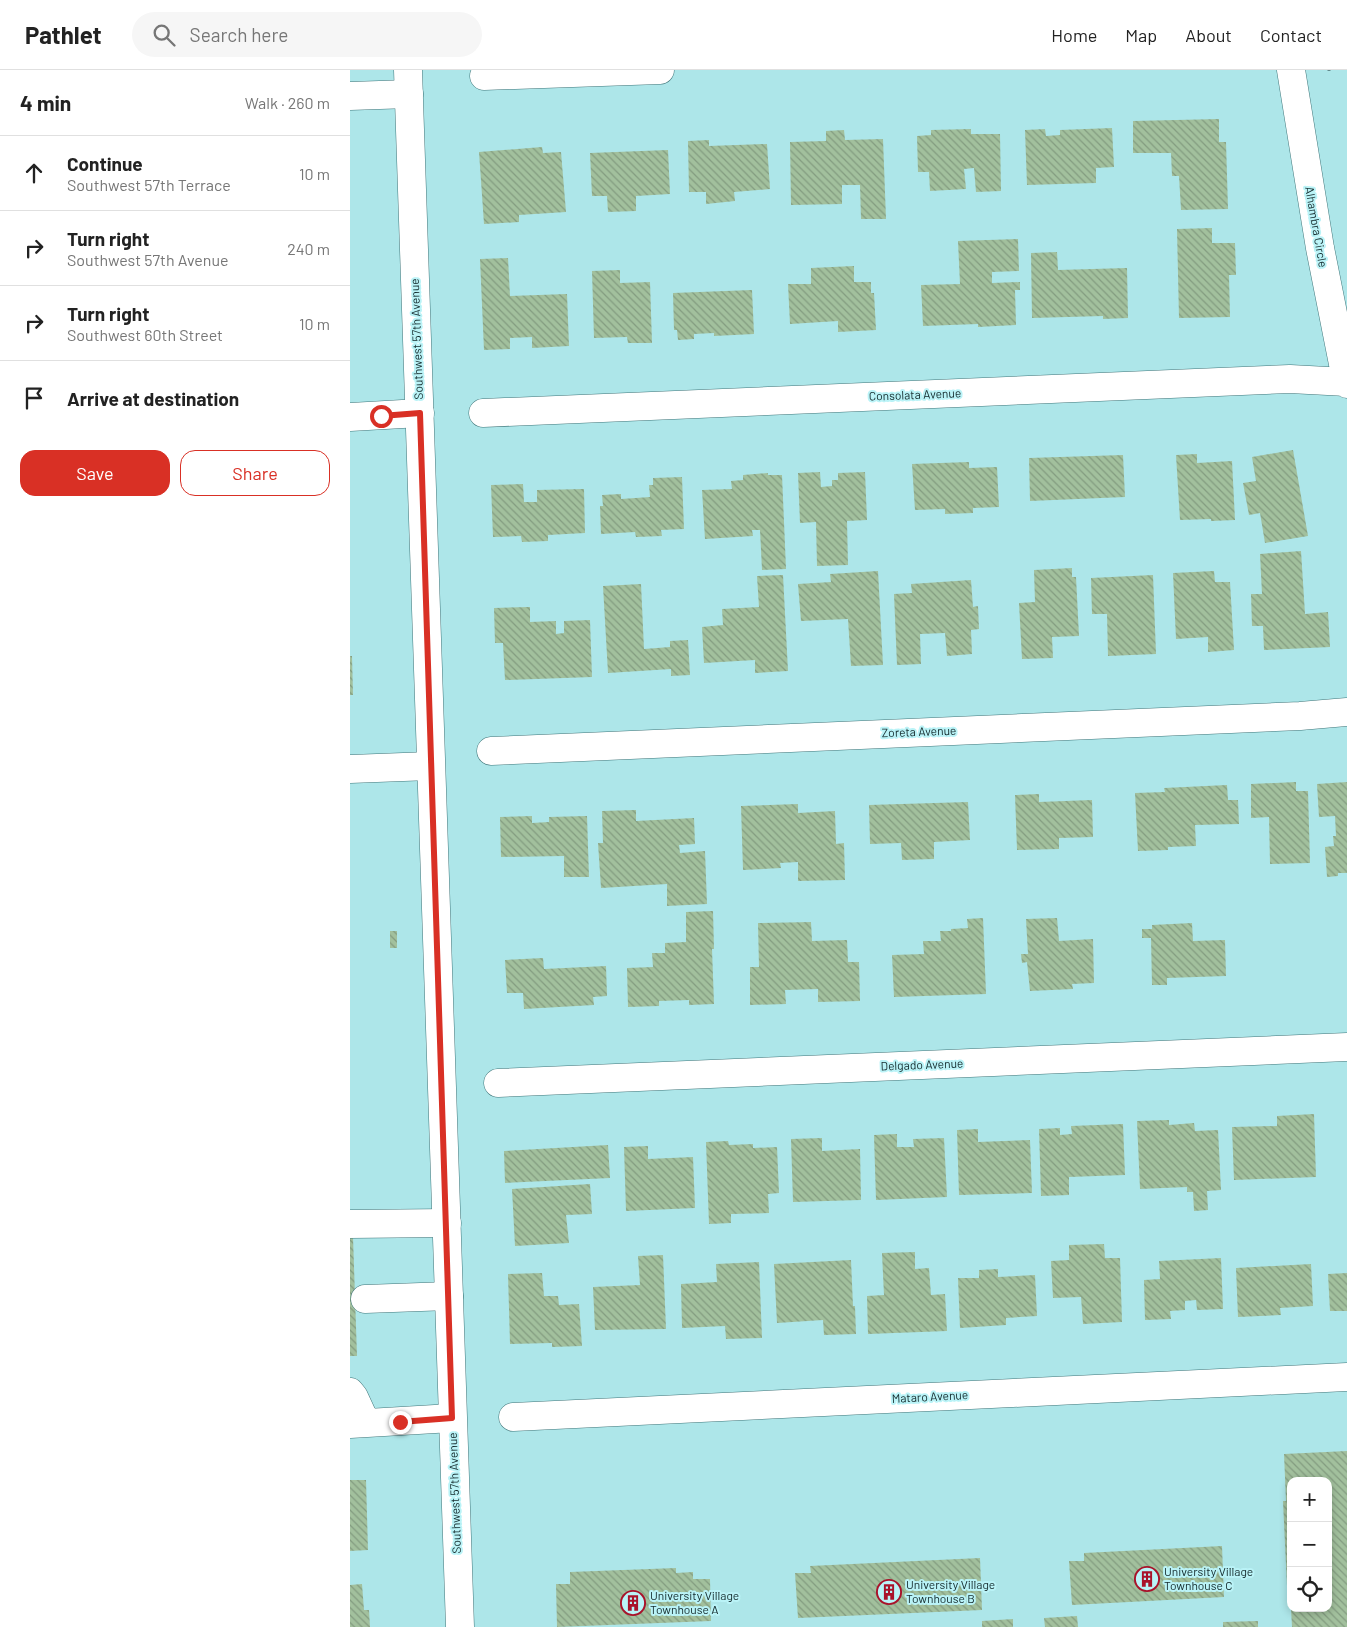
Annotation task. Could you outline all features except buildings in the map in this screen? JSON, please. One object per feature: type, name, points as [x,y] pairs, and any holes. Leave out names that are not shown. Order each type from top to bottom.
[{"type":"street","points":[[484,76],[660,70]]},
{"type":"street","name":"Alhambra Circle","points":[[1291,70],[1320,248],[1347,382]]},
{"type":"street","points":[[350,96],[409,82]]},
{"type":"street","name":"Southwest 57th Avenue","points":[[409,82],[430,766],[460,1627]]},
{"type":"street","name":"Consolata Avenue","points":[[483,413],[1290,379],[1347,382]]},
{"type":"street","points":[[350,417],[420,413]]},
{"type":"street","name":"Zoreta Avenue","points":[[491,751],[1300,716],[1347,712]]},
{"type":"street","points":[[350,769],[430,766]]},
{"type":"street","name":"Delgado Avenue","points":[[498,1083],[1347,1047]]},
{"type":"street","points":[[350,1224],[447,1223]]},
{"type":"street","points":[[365,1299],[449,1296]]},
{"type":"street","name":"Mataro Avenue","points":[[513,1416],[1347,1377]]},
{"type":"street","points":[[350,1392],[354,1396],[358,1423],[452,1418]]},
{"type":"place","name":"University Village Townhouse C","points":[[1147,1579]]},
{"type":"place","name":"University Village Townhouse B","points":[[889,1592]]},
{"type":"place","name":"University Village Townhouse A","points":[[633,1603]]},
{"type":"route","points":[[381,416],[420,413],[452,1418],[400,1422]]}]
